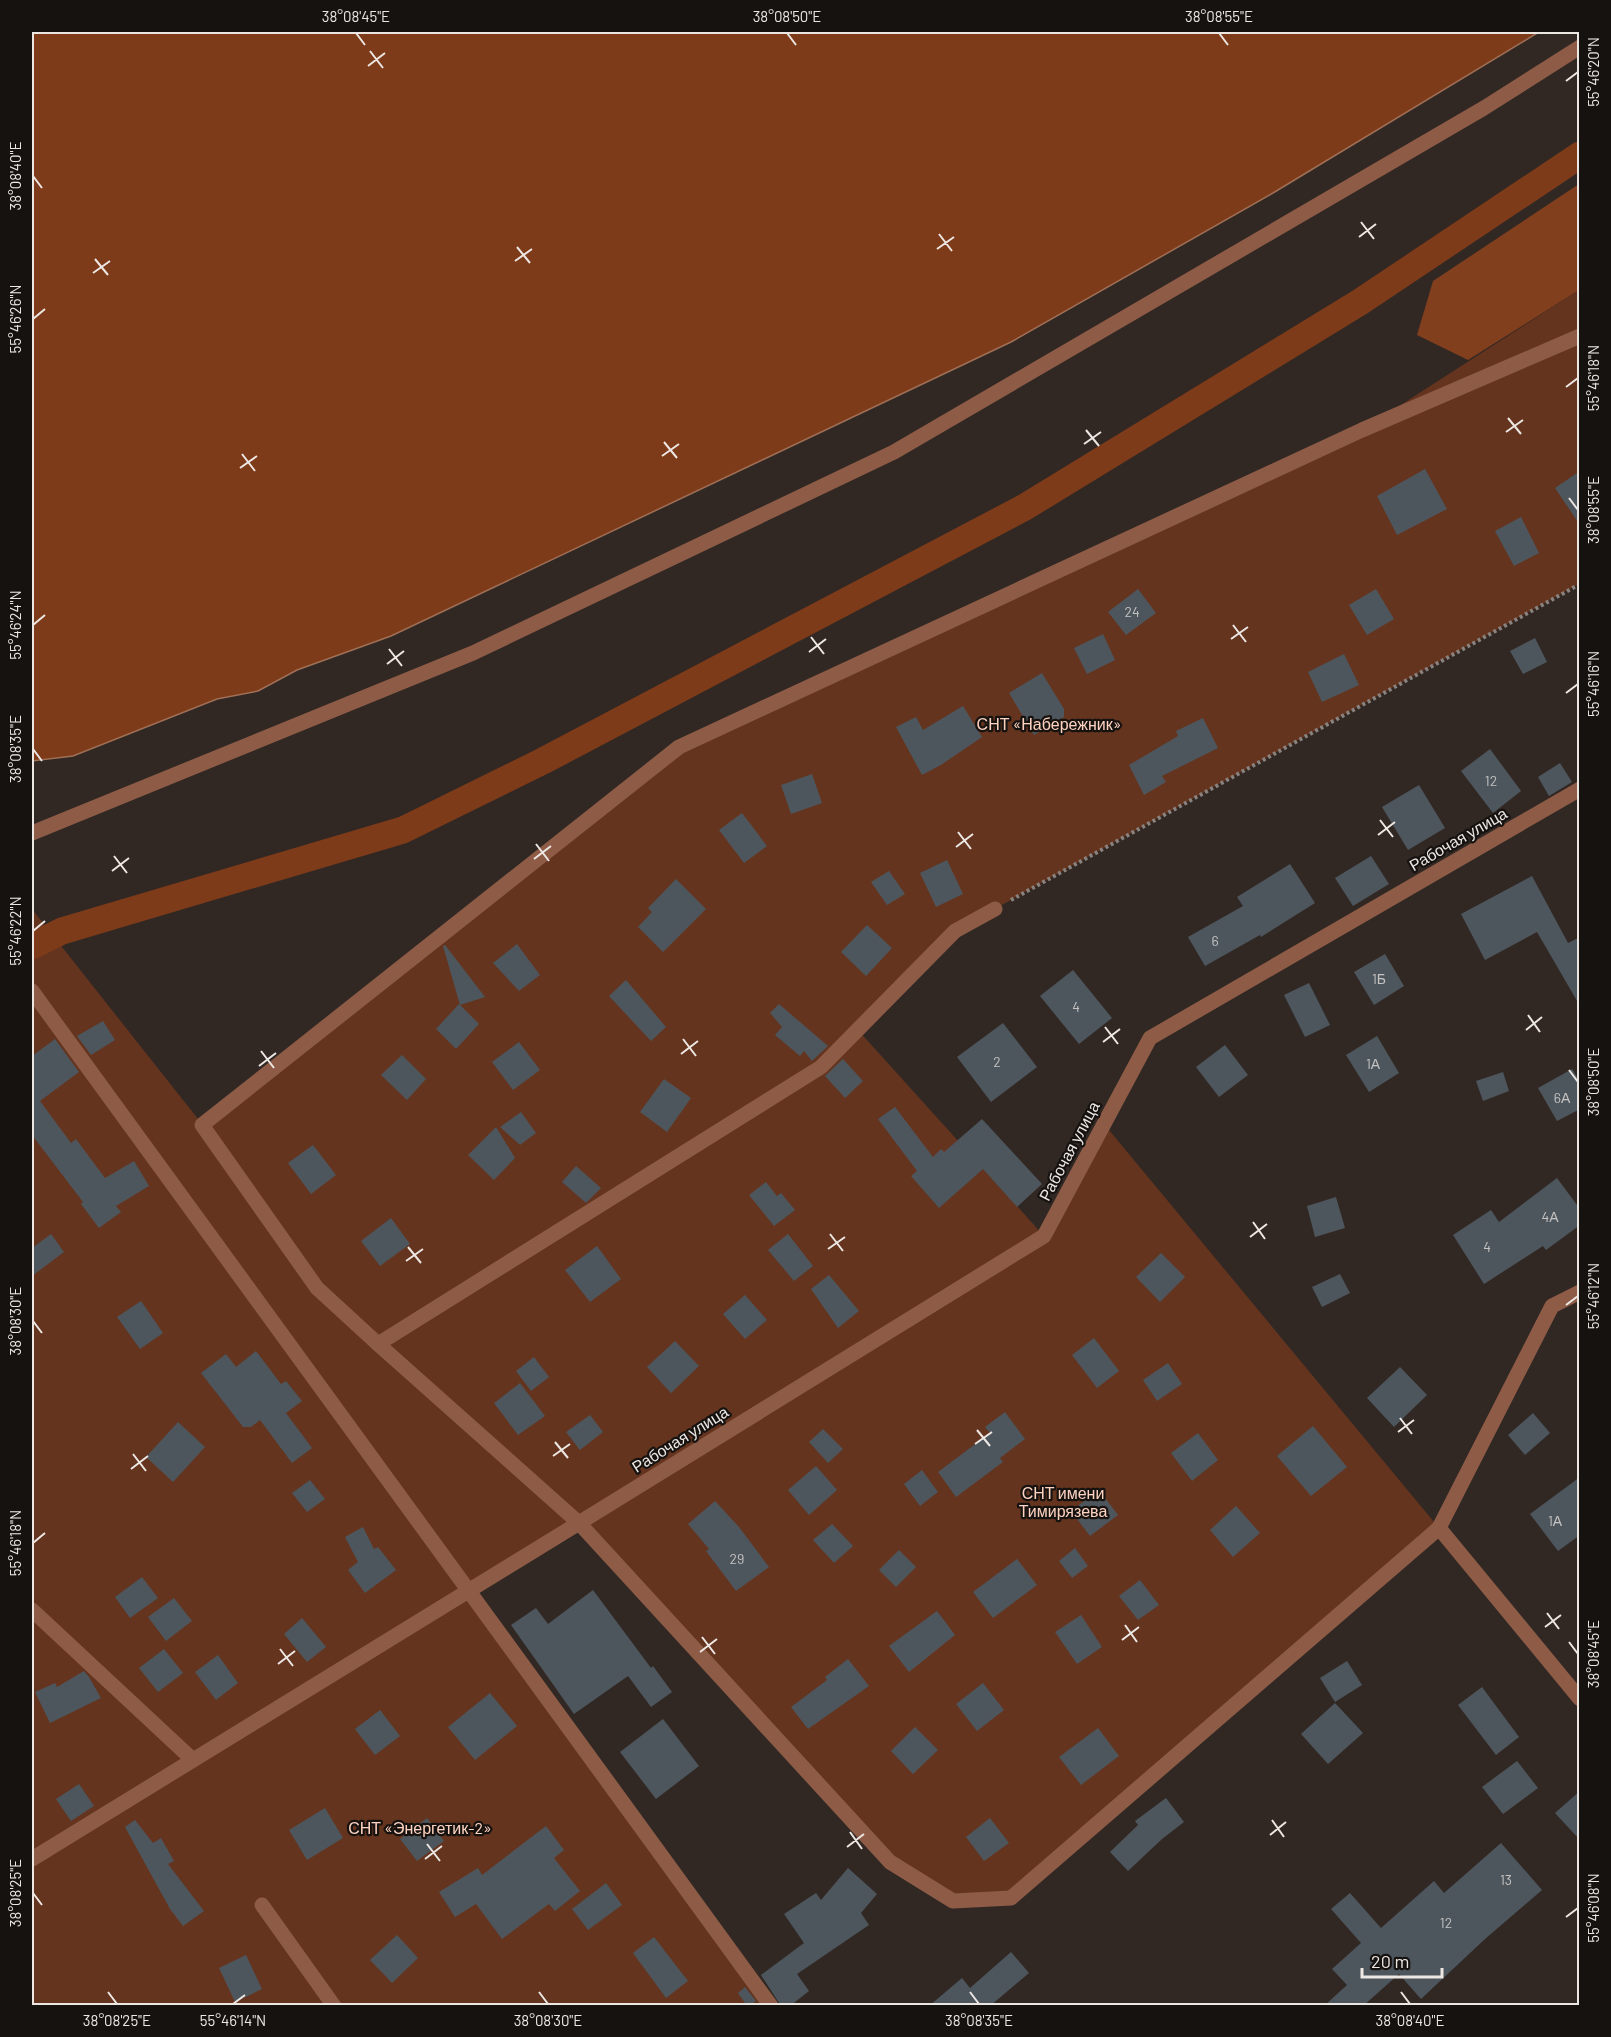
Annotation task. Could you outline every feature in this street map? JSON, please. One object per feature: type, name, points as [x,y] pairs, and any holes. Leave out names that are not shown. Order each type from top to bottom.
[{"type":"street","points":[[32,833],[473,653],[894,452],[1484,108],[1580,47]]},
{"type":"street","points":[[1580,336],[1362,430],[679,747],[202,1125],[317,1288],[579,1523],[890,1862],[953,1901],[1011,1898],[1439,1528],[1552,1306],[1580,1292]]},
{"type":"street","name":"Рабочая улица","points":[[32,1859],[1044,1236],[1150,1038],[1580,789]]},
{"type":"street","points":[[378,1344],[821,1067],[955,931],[994,909]]},
{"type":"street","points":[[32,991],[771,2006]]},
{"type":"street","points":[[1439,1528],[1580,1699]]},
{"type":"street","points":[[32,1610],[193,1760]]},
{"type":"street","points":[[262,1905],[334,2006]]},
{"type":"path","points":[[994,909],[1580,584]]},
{"type":"green space","points":[[1579,290],[1579,584],[955,931],[857,1029],[1044,1236],[1104,1124],[1439,1528],[1011,1898],[953,1901],[890,1862],[579,1523],[468,1590],[771,2005],[32,2005],[32,909],[202,1124],[679,747],[1362,430]]},
{"type":"shaded area","points":[[32,32],[1539,32],[1273,193],[1011,342],[391,636],[297,670],[258,691],[217,699],[73,756],[32,761]]},
{"type":"shaded area","points":[[1579,184],[1579,290],[1468,360],[1417,335],[1433,281]]},
{"type":"building","points":[[1425,469],[1447,509],[1397,535],[1377,496]]},
{"type":"building","points":[[1580,471],[1580,525],[1555,488]]},
{"type":"building","points":[[1521,517],[1539,553],[1514,566],[1495,531]]},
{"type":"building","points":[[1138,589],[1156,613],[1126,635],[1108,612]]},
{"type":"building","points":[[1376,589],[1394,619],[1367,635],[1349,605]]},
{"type":"building","points":[[1103,634],[1115,660],[1087,674],[1074,648]]},
{"type":"building","points":[[1535,638],[1547,662],[1523,674],[1510,651]]},
{"type":"building","points":[[1344,654],[1359,685],[1322,702],[1308,672]]},
{"type":"building","points":[[1042,673],[1064,709],[1064,717],[1034,735],[1009,693]]},
{"type":"building","points":[[963,706],[982,737],[922,775],[896,727],[916,717],[923,730]]},
{"type":"building","points":[[1203,718],[1218,748],[1162,776],[1166,782],[1144,795],[1129,765],[1178,736],[1176,731]]},
{"type":"building","points":[[1490,749],[1521,791],[1493,813],[1461,771]]},
{"type":"building","points":[[1560,763],[1572,782],[1549,796],[1538,777]]},
{"type":"building","points":[[812,774],[822,803],[791,814],[781,785]]},
{"type":"building","points":[[1419,785],[1445,828],[1408,850],[1382,807]]},
{"type":"building","points":[[742,813],[767,846],[744,863],[719,830]]},
{"type":"building","points":[[1371,856],[1389,884],[1353,906],[1335,878]]},
{"type":"building","points":[[947,860],[963,894],[936,907],[920,873]]},
{"type":"building","points":[[1290,864],[1315,903],[1261,937],[1260,935],[1205,966],[1188,937],[1243,906],[1237,897]]},
{"type":"building","points":[[889,871],[905,894],[887,905],[871,882]]},
{"type":"building","points":[[1532,876],[1568,943],[1580,937],[1580,1006],[1537,932],[1485,960],[1461,914]]},
{"type":"building","points":[[676,879],[706,909],[663,952],[638,927],[652,912],[648,908]]},
{"type":"building","points":[[867,925],[892,948],[866,976],[841,952]]},
{"type":"building","points":[[517,944],[540,975],[519,991],[493,963]]},
{"type":"building","points":[[445,945],[485,997],[460,1005],[443,946]]},
{"type":"building","points":[[1385,954],[1404,986],[1374,1005],[1354,972]]},
{"type":"building","points":[[1073,970],[1112,1018],[1079,1044],[1040,996]]},
{"type":"building","points":[[626,980],[666,1027],[651,1041],[609,996]]},
{"type":"building","points":[[1309,983],[1330,1025],[1305,1037],[1284,995]]},
{"type":"building","points":[[459,1004],[479,1024],[456,1049],[436,1029]]},
{"type":"building","points":[[779,1004],[828,1046],[812,1061],[804,1051],[800,1056],[775,1035],[782,1027],[770,1013]]},
{"type":"building","points":[[103,1021],[115,1040],[91,1055],[77,1036]]},
{"type":"building","points":[[1003,1023],[1037,1067],[991,1102],[957,1057]]},
{"type":"building","points":[[1377,1036],[1399,1073],[1369,1092],[1346,1055]]},
{"type":"building","points":[[55,1039],[79,1072],[40,1101],[71,1143],[76,1139],[105,1178],[134,1161],[149,1186],[116,1206],[121,1212],[99,1228],[81,1204],[83,1202],[32,1135],[32,1056]]},
{"type":"building","points":[[519,1042],[540,1070],[513,1090],[492,1062]]},
{"type":"building","points":[[1225,1045],[1248,1075],[1219,1097],[1196,1067]]},
{"type":"building","points":[[402,1055],[426,1079],[407,1100],[381,1075]]},
{"type":"building","points":[[843,1059],[863,1081],[845,1098],[825,1076]]},
{"type":"building","points":[[1572,1069],[1580,1082],[1580,1109],[1557,1121],[1538,1088]]},
{"type":"building","points":[[1503,1072],[1509,1091],[1483,1101],[1476,1081]]},
{"type":"building","points":[[664,1079],[691,1098],[667,1132],[640,1112]]},
{"type":"building","points":[[895,1107],[933,1157],[941,1149],[944,1152],[982,1119],[1042,1184],[1017,1207],[983,1169],[939,1208],[911,1176],[917,1171],[878,1119]]},
{"type":"building","points":[[521,1112],[536,1133],[520,1145],[500,1127]]},
{"type":"building","points":[[496,1127],[515,1158],[494,1180],[468,1155]]},
{"type":"building","points":[[313,1145],[336,1175],[311,1194],[288,1163]]},
{"type":"building","points":[[576,1166],[601,1188],[586,1203],[562,1182]]},
{"type":"building","points":[[1557,1178],[1580,1209],[1580,1225],[1546,1250],[1543,1246],[1484,1284],[1453,1235],[1491,1210],[1499,1222]]},
{"type":"building","points":[[766,1182],[777,1196],[781,1193],[795,1210],[774,1226],[749,1195]]},
{"type":"building","points":[[1336,1197],[1345,1228],[1315,1237],[1307,1206]]},
{"type":"building","points":[[391,1218],[410,1244],[380,1266],[361,1241]]},
{"type":"building","points":[[51,1234],[64,1252],[32,1276],[32,1248]]},
{"type":"building","points":[[788,1234],[813,1266],[794,1281],[768,1250]]},
{"type":"building","points":[[597,1246],[621,1279],[590,1302],[565,1270]]},
{"type":"building","points":[[1161,1253],[1185,1277],[1160,1302],[1136,1277]]},
{"type":"building","points":[[1340,1274],[1350,1293],[1322,1307],[1312,1287]]},
{"type":"building","points":[[829,1275],[859,1311],[838,1328],[811,1289]]},
{"type":"building","points":[[745,1295],[767,1320],[745,1339],[723,1314]]},
{"type":"building","points":[[141,1301],[163,1333],[140,1349],[117,1317]]},
{"type":"building","points":[[1094,1338],[1119,1371],[1097,1388],[1072,1355]]},
{"type":"building","points":[[675,1341],[699,1366],[671,1393],[647,1367]]},
{"type":"building","points":[[256,1351],[281,1384],[286,1381],[302,1401],[286,1413],[312,1448],[292,1463],[260,1420],[251,1427],[243,1427],[201,1373],[226,1354],[236,1367]]},
{"type":"building","points":[[534,1357],[549,1377],[531,1391],[516,1371]]},
{"type":"building","points":[[1168,1363],[1182,1384],[1157,1401],[1143,1380]]},
{"type":"building","points":[[1400,1367],[1427,1395],[1394,1427],[1367,1398]]},
{"type":"building","points":[[520,1383],[545,1416],[518,1435],[494,1403]]},
{"type":"building","points":[[1005,1412],[1025,1439],[1000,1458],[1003,1462],[956,1497],[938,1472],[990,1433],[985,1427]]},
{"type":"building","points":[[1533,1413],[1550,1433],[1525,1455],[1508,1435]]},
{"type":"building","points":[[590,1415],[603,1432],[580,1450],[566,1432]]},
{"type":"building","points":[[178,1422],[205,1447],[173,1482],[146,1457]]},
{"type":"building","points":[[1313,1426],[1347,1467],[1311,1496],[1277,1456]]},
{"type":"building","points":[[823,1429],[843,1449],[828,1463],[809,1442]]},
{"type":"building","points":[[1198,1433],[1218,1460],[1192,1481],[1171,1453]]},
{"type":"building","points":[[816,1466],[837,1490],[809,1515],[788,1490]]},
{"type":"building","points":[[922,1470],[938,1492],[920,1506],[904,1484]]},
{"type":"building","points":[[1580,1477],[1580,1535],[1558,1551],[1530,1514]]},
{"type":"building","points":[[310,1480],[325,1499],[307,1512],[292,1493]]},
{"type":"building","points":[[1099,1490],[1118,1515],[1090,1536],[1071,1511]]},
{"type":"building","points":[[715,1501],[739,1527],[769,1567],[736,1591],[706,1551],[709,1549],[688,1524]]},
{"type":"building","points":[[1236,1506],[1260,1533],[1233,1557],[1210,1530]]},
{"type":"building","points":[[832,1524],[853,1546],[834,1563],[813,1540]]},
{"type":"building","points":[[363,1527],[374,1549],[378,1547],[396,1570],[365,1593],[348,1570],[358,1562],[345,1537]]},
{"type":"building","points":[[1075,1548],[1088,1566],[1072,1578],[1059,1561]]},
{"type":"building","points":[[899,1550],[916,1567],[896,1587],[879,1570]]},
{"type":"building","points":[[1017,1559],[1037,1585],[993,1618],[973,1592]]},
{"type":"building","points":[[142,1577],[158,1598],[130,1618],[115,1597]]},
{"type":"building","points":[[1140,1580],[1159,1605],[1138,1620],[1119,1596]]},
{"type":"building","points":[[593,1590],[651,1668],[653,1666],[672,1692],[651,1707],[628,1676],[574,1714],[511,1625],[536,1608],[548,1624]]},
{"type":"building","points":[[174,1598],[192,1621],[166,1641],[148,1617]]},
{"type":"building","points":[[937,1611],[955,1635],[909,1672],[889,1646]]},
{"type":"building","points":[[1081,1615],[1102,1647],[1077,1664],[1055,1632]]},
{"type":"building","points":[[302,1618],[326,1647],[307,1662],[284,1634]]},
{"type":"building","points":[[164,1649],[183,1673],[158,1692],[139,1668]]},
{"type":"building","points":[[218,1655],[238,1683],[216,1700],[195,1672]]},
{"type":"building","points":[[848,1659],[869,1686],[808,1729],[791,1707],[827,1680],[825,1677]]},
{"type":"building","points":[[1347,1661],[1362,1685],[1335,1702],[1320,1678]]},
{"type":"building","points":[[84,1671],[101,1698],[50,1723],[35,1692],[55,1683],[57,1687]]},
{"type":"building","points":[[983,1683],[1004,1710],[977,1731],[956,1704]]},
{"type":"building","points":[[1482,1687],[1519,1737],[1496,1755],[1458,1705]]},
{"type":"building","points":[[490,1693],[517,1726],[475,1760],[448,1727]]},
{"type":"building","points":[[1335,1703],[1363,1733],[1328,1764],[1301,1734]]},
{"type":"building","points":[[380,1710],[400,1736],[375,1755],[355,1729]]},
{"type":"building","points":[[663,1719],[699,1766],[656,1799],[620,1752]]},
{"type":"building","points":[[915,1727],[938,1750],[913,1774],[891,1751]]},
{"type":"building","points":[[1098,1728],[1119,1756],[1081,1785],[1059,1757]]},
{"type":"building","points":[[1517,1761],[1538,1788],[1503,1814],[1482,1787]]},
{"type":"building","points":[[79,1784],[94,1806],[71,1821],[56,1799]]},
{"type":"building","points":[[1580,1791],[1580,1840],[1555,1813]]},
{"type":"building","points":[[1166,1798],[1184,1822],[1128,1871],[1110,1852],[1138,1825],[1135,1821]]},
{"type":"building","points":[[325,1808],[343,1838],[307,1860],[289,1830]]},
{"type":"building","points":[[427,1818],[444,1841],[417,1861],[400,1839]]},
{"type":"building","points":[[990,1818],[1009,1843],[984,1861],[966,1837]]},
{"type":"building","points":[[135,1820],[153,1843],[161,1838],[174,1861],[168,1864],[204,1911],[183,1926],[170,1909],[125,1827]]},
{"type":"building","points":[[546,1826],[564,1850],[554,1858],[580,1891],[555,1911],[549,1904],[502,1939],[476,1904],[455,1917],[439,1892],[478,1868],[482,1875]]},
{"type":"building","points":[[1501,1843],[1542,1890],[1421,1999],[1399,1974],[1363,2006],[1324,2006],[1347,1985],[1332,1969],[1361,1943],[1331,1909],[1350,1893],[1381,1928],[1434,1881],[1444,1893]]},
{"type":"building","points":[[848,1868],[877,1894],[861,1913],[869,1925],[797,1974],[809,1991],[790,2006],[781,2006],[761,1975],[804,1943],[784,1914],[816,1893],[821,1900]]},
{"type":"building","points":[[606,1883],[622,1905],[588,1930],[572,1909]]},
{"type":"building","points":[[397,1935],[418,1958],[392,1983],[370,1960]]},
{"type":"building","points":[[654,1937],[688,1981],[666,1998],[633,1953]]},
{"type":"building","points":[[1011,1952],[1029,1973],[990,2006],[929,2006],[962,1978],[970,1988]]},
{"type":"building","points":[[246,1955],[262,1989],[235,2002],[219,1968]]},
{"type":"building","points":[[745,1987],[756,2001],[749,2006],[738,1993]]},
{"type":"waterway","points":[[32,946],[62,931],[403,830],[543,761],[1025,507],[1360,302],[1580,155]]},
{"type":"park label","name":"СНТ «Набережник»","points":[[1049,724]]},
{"type":"park label","name":"СНТ имени Тимирязева","points":[[1063,1502]]},
{"type":"park label","name":"СНТ «Энергетик-2»","points":[[420,1828]]}]
